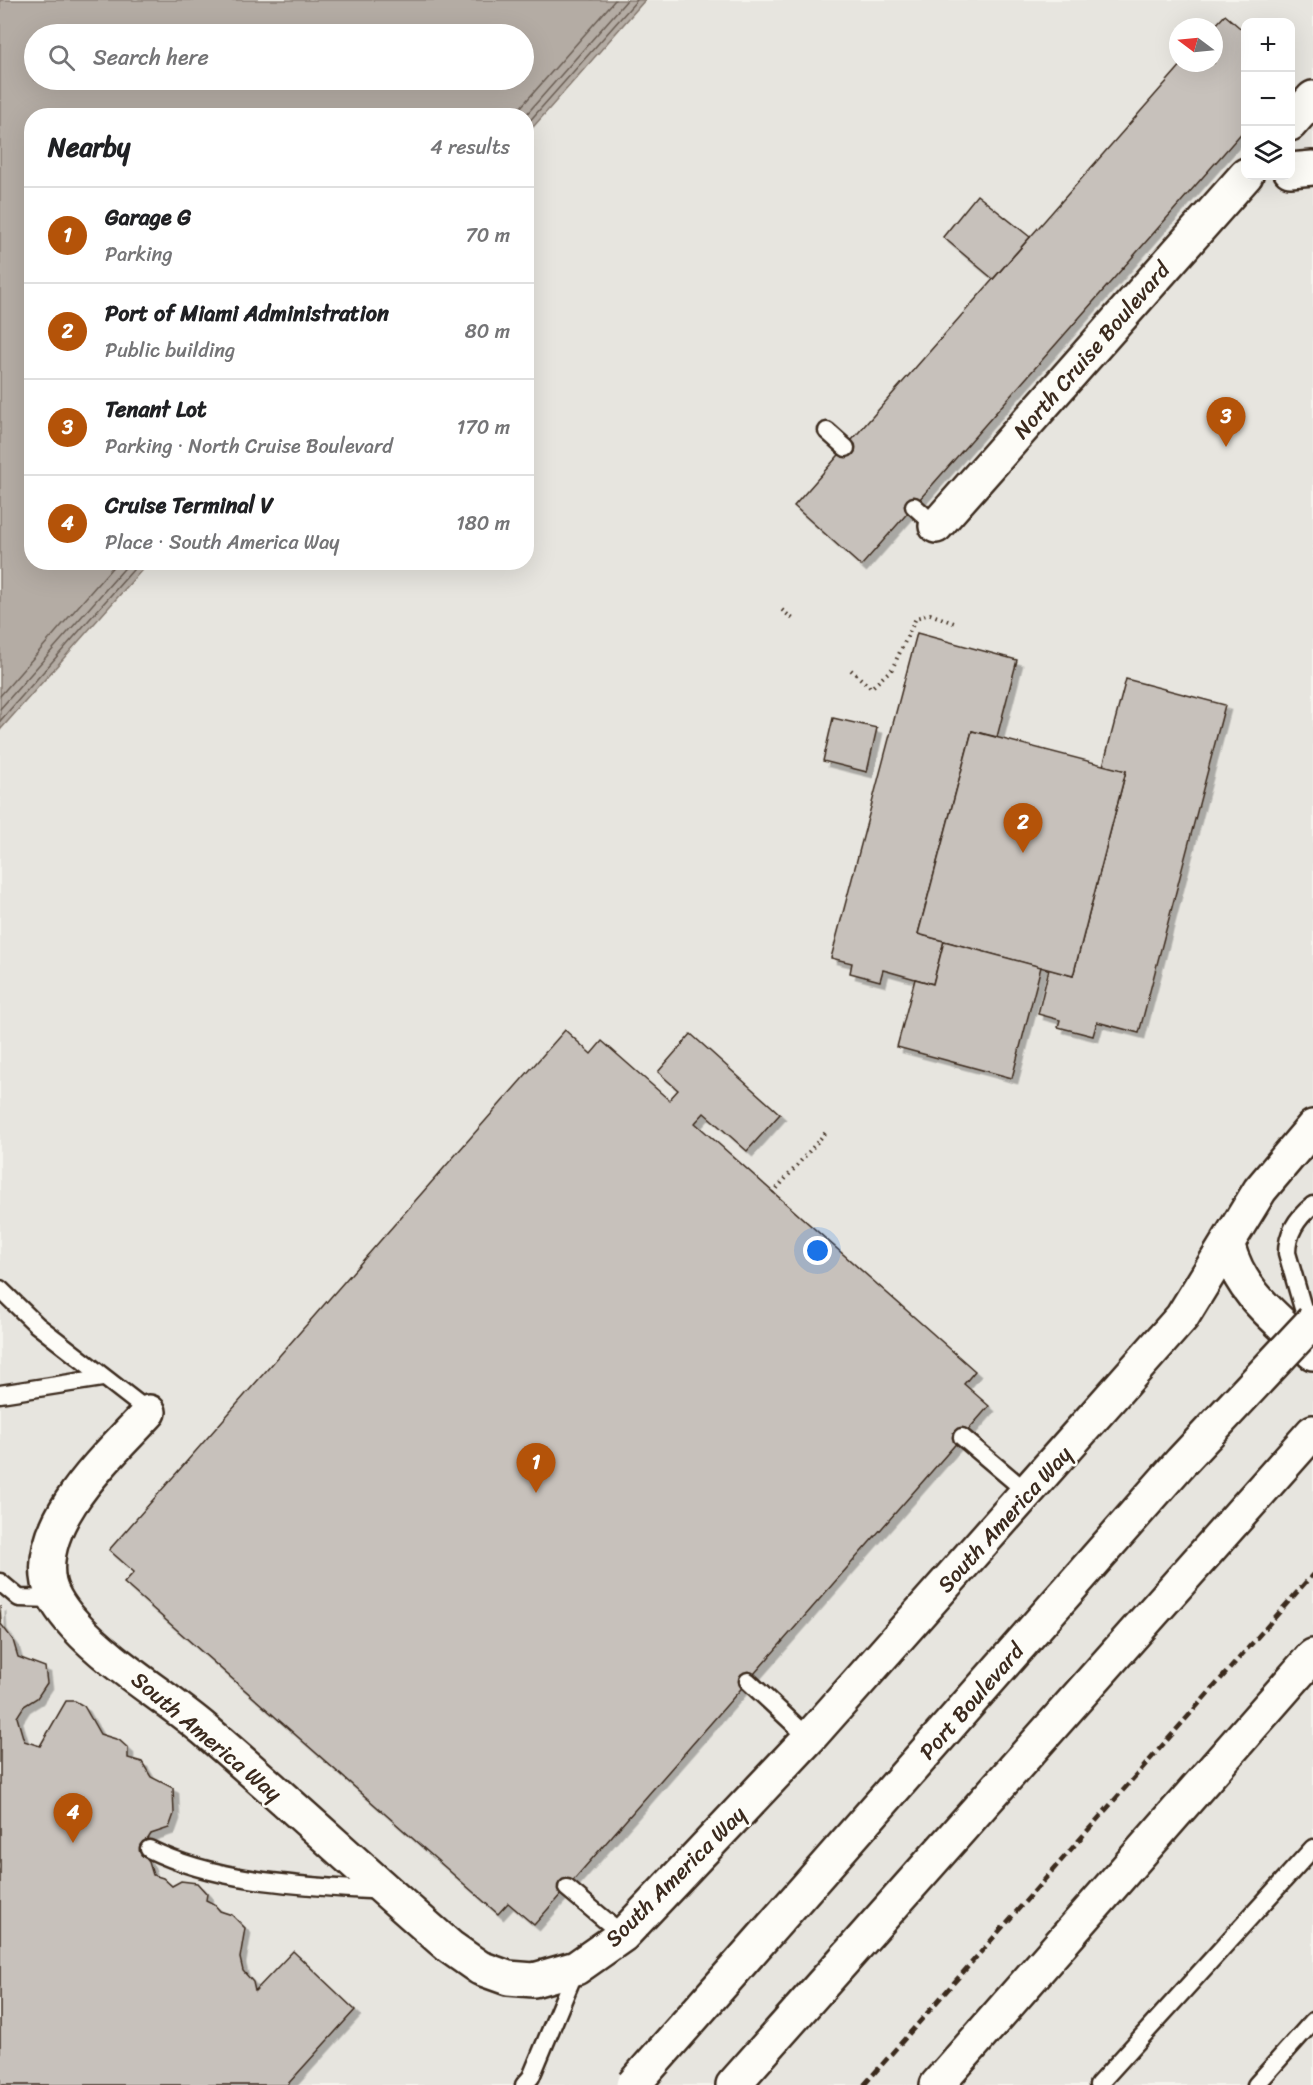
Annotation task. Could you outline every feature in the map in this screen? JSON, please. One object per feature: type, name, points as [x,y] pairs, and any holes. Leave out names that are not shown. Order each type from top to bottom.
[{"type":"street","points":[[1295,119],[1313,99]]},
{"type":"street","points":[[1295,170],[1313,168]]},
{"type":"street","name":"North Cruise Boulevard","points":[[925,516],[1241,179]]},
{"type":"street","name":"South America Way","points":[[149,1413],[81,1487],[64,1512],[49,1560],[49,1581],[55,1599],[75,1626],[204,1730],[450,1947],[480,1968],[508,1978],[534,1980],[576,1968],[623,1935],[809,1738],[1182,1317],[1228,1246],[1260,1190],[1313,1127]]},
{"type":"street","points":[[1228,1246],[1234,1267],[1246,1288],[1313,1353]]},
{"type":"street","name":"Port Boulevard","points":[[633,2085],[1181,1462],[1313,1321]]},
{"type":"street","points":[[733,2085],[1313,1432]]},
{"type":"street","points":[[937,2085],[1313,1656]]},
{"type":"lane","points":[[827,431],[846,448]]},
{"type":"lane","points":[[1313,1205],[1293,1228],[1287,1241],[1287,1253],[1313,1341]]},
{"type":"lane","points":[[0,1290],[37,1325],[149,1413]]},
{"type":"lane","points":[[0,1394],[102,1378]]},
{"type":"lane","points":[[962,1437],[1028,1493]]},
{"type":"lane","points":[[0,1582],[19,1598],[55,1599]]},
{"type":"lane","points":[[748,1682],[809,1738]]},
{"type":"lane","points":[[1098,2085],[1313,1848]]},
{"type":"lane","points":[[149,1849],[175,1862],[202,1870],[318,1887],[386,1891]]},
{"type":"lane","points":[[567,1888],[623,1935]]},
{"type":"lane","points":[[524,2085],[531,2077],[576,1968]]},
{"type":"lane","points":[[1256,2085],[1313,2021]]},
{"type":"path","points":[[782,610],[793,619]]},
{"type":"path","points":[[851,670],[871,688],[892,669],[904,649],[916,618],[930,614],[954,622]]},
{"type":"path","points":[[773,1192],[826,1132]]},
{"type":"shaded area","points":[[645,0],[1313,0],[1313,2085],[0,2085],[0,730],[142,570],[534,570],[534,126]]},
{"type":"water","points":[[0,0],[645,0],[534,126],[534,108],[24,108],[24,570],[142,570],[0,730]]},
{"type":"building","points":[[1225,15],[1241,29],[1241,134],[861,566],[794,506],[1175,72],[1223,72],[1222,18]]},
{"type":"building","points":[[977,195],[1030,237],[993,279],[943,237]]},
{"type":"building","points":[[917,633],[1017,660],[997,737],[972,731],[918,934],[944,941],[933,984],[883,970],[880,981],[850,973],[852,963],[831,958]]},
{"type":"building","points":[[1126,679],[1225,705],[1139,1033],[1097,1022],[1093,1036],[1058,1027],[1060,1020],[1038,1014],[1049,969],[1073,976],[1126,771],[1103,766]]},
{"type":"building","points":[[833,718],[877,728],[867,772],[823,761]]},
{"type":"building","points":[[972,731],[1126,771],[1073,976],[918,934]]},
{"type":"building","points":[[944,941],[1041,967],[1012,1078],[897,1047],[915,979],[933,984]]},
{"type":"building","points":[[565,1030],[591,1054],[602,1041],[669,1100],[678,1090],[658,1072],[691,1034],[780,1114],[747,1151],[704,1113],[695,1123],[975,1371],[964,1384],[989,1406],[534,1925],[508,1903],[498,1914],[124,1583],[134,1572],[109,1550]]},
{"type":"building","points":[[0,1606],[1,1624],[13,1640],[18,1657],[45,1667],[47,1683],[37,1698],[24,1706],[17,1717],[24,1741],[40,1746],[66,1701],[75,1701],[84,1706],[100,1734],[119,1740],[128,1748],[128,1758],[142,1762],[151,1777],[173,1788],[174,1814],[169,1828],[151,1834],[140,1851],[149,1862],[153,1875],[163,1878],[172,1886],[181,1881],[197,1883],[207,1894],[206,1900],[220,1911],[232,1915],[245,1928],[240,1958],[243,1971],[253,1982],[255,1991],[293,1951],[355,2010],[287,2085],[0,2085]]},
{"type":"railway","points":[[864,2085],[1313,1574]]},
{"type":"place","name":"Tenant Lot","points":[[1226,447]]},
{"type":"place","name":"Port of Miami Administration","points":[[1023,853]]},
{"type":"place","name":"Garage G","points":[[536,1493]]},
{"type":"place","name":"Cruise Terminal V","points":[[73,1843]]}]
